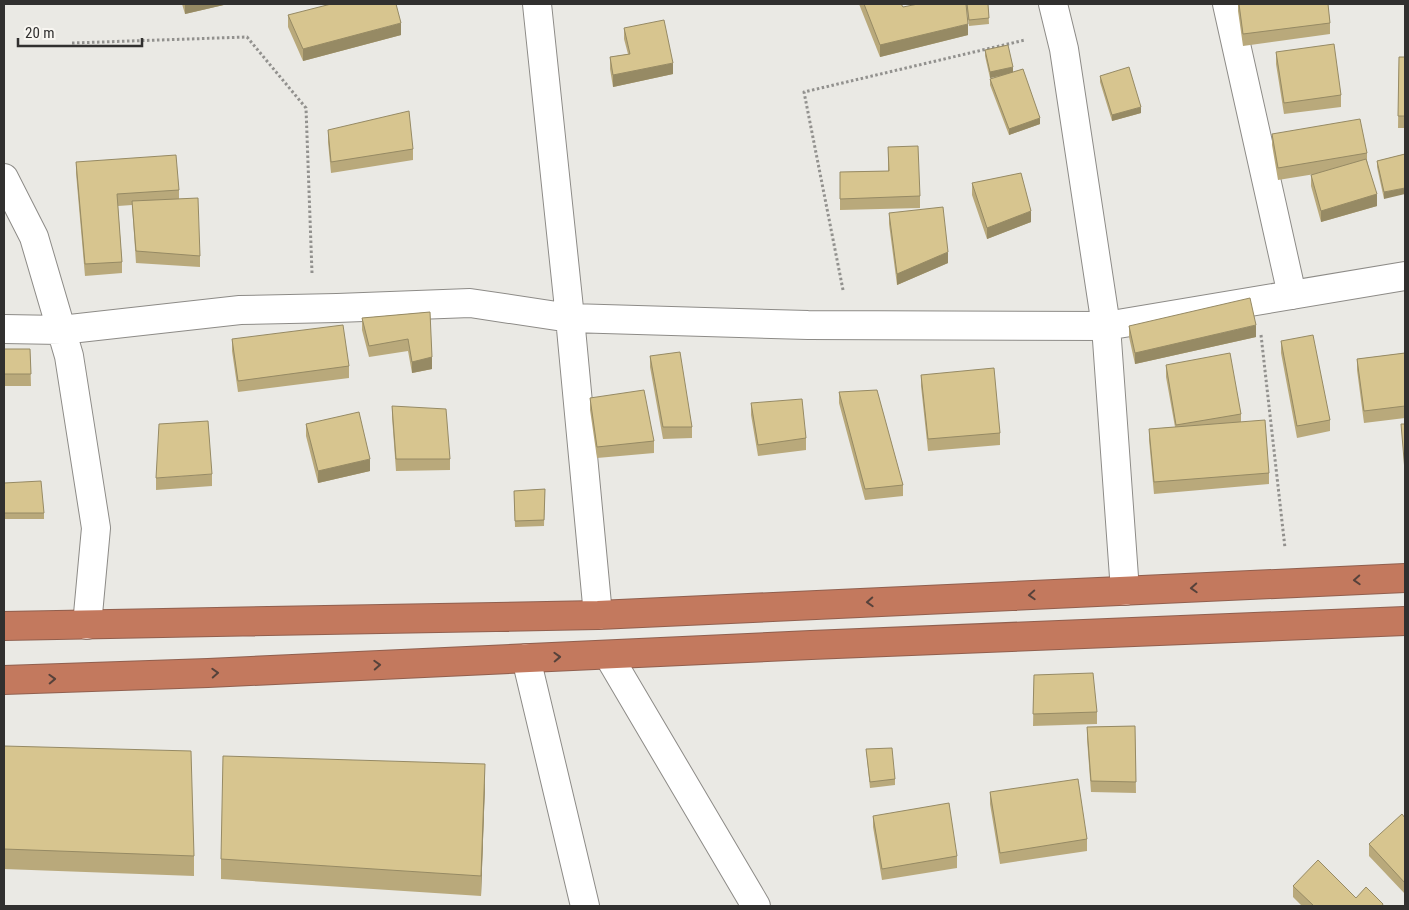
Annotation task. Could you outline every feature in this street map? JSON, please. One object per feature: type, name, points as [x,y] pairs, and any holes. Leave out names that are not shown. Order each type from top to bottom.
[{"type":"highway","points":[[4,626],[598,614],[1405,578]]},
{"type":"highway","points":[[4,680],[208,673],[811,645],[1405,621]]},
{"type":"street","points":[[537,4],[570,318],[598,614]]},
{"type":"street","points":[[1053,4],[1064,49],[1106,326],[1125,591]]},
{"type":"street","points":[[1227,4],[1292,295]]},
{"type":"street","points":[[4,178],[34,237],[69,356],[96,528],[87,625]]},
{"type":"street","points":[[4,329],[61,330],[240,310],[470,303],[570,318],[850,325],[1106,326],[1405,276]]},
{"type":"street","points":[[608,655],[756,906]]},
{"type":"street","points":[[526,658],[585,906]]},
{"type":"path","points":[[850,325],[804,92],[1060,32]]},
{"type":"path","points":[[72,43],[247,37],[306,108],[314,309]]},
{"type":"path","points":[[1258,301],[1289,583]]},
{"type":"building","points":[[331,4],[396,4],[401,23],[303,49],[288,15]]},
{"type":"building","points":[[864,4],[901,4],[903,7],[918,4],[966,4],[968,24],[880,45]]},
{"type":"building","points":[[967,4],[988,4],[989,18],[969,20]]},
{"type":"building","points":[[1239,4],[1328,4],[1330,23],[1243,34]]},
{"type":"building","points":[[664,20],[673,63],[613,75],[610,57],[630,54],[624,28]]},
{"type":"building","points":[[1334,44],[1341,95],[1284,103],[1276,52]]},
{"type":"building","points":[[1008,45],[1013,67],[990,72],[985,50]]},
{"type":"building","points":[[1399,57],[1405,57],[1405,116],[1398,116]]},
{"type":"building","points":[[1129,67],[1141,107],[1112,115],[1100,76]]},
{"type":"building","points":[[1023,69],[1040,118],[1009,129],[990,79]]},
{"type":"building","points":[[409,111],[413,149],[331,162],[328,130]]},
{"type":"building","points":[[1360,119],[1367,153],[1278,168],[1272,134]]},
{"type":"building","points":[[918,146],[920,196],[840,199],[840,172],[889,171],[888,147]]},
{"type":"building","points":[[1405,154],[1405,188],[1384,192],[1377,161]]},
{"type":"building","points":[[176,155],[179,190],[117,194],[122,262],[85,264],[76,162]]},
{"type":"building","points":[[1366,159],[1377,194],[1321,211],[1311,175]]},
{"type":"building","points":[[1021,173],[1031,211],[987,228],[972,183]]},
{"type":"building","points":[[198,198],[200,256],[136,251],[132,201]]},
{"type":"building","points":[[943,207],[948,252],[897,274],[889,213]]},
{"type":"building","points":[[1250,298],[1256,325],[1135,353],[1129,326]]},
{"type":"building","points":[[430,312],[432,357],[412,362],[408,339],[369,346],[362,318]]},
{"type":"building","points":[[343,325],[349,366],[238,381],[232,339]]},
{"type":"building","points":[[1313,335],[1330,420],[1297,426],[1281,341]]},
{"type":"building","points":[[4,349],[30,349],[31,374],[4,374]]},
{"type":"building","points":[[680,352],[692,427],[663,427],[650,356]]},
{"type":"building","points":[[1230,353],[1241,414],[1176,425],[1166,365]]},
{"type":"building","points":[[1405,353],[1405,406],[1364,411],[1357,359]]},
{"type":"building","points":[[994,368],[1000,433],[928,439],[921,375]]},
{"type":"building","points":[[644,390],[654,441],[597,447],[590,398]]},
{"type":"building","points":[[877,390],[903,485],[865,489],[839,392]]},
{"type":"building","points":[[802,399],[806,438],[758,445],[751,403]]},
{"type":"building","points":[[392,406],[446,409],[450,459],[396,459]]},
{"type":"building","points":[[359,412],[370,459],[318,471],[306,424]]},
{"type":"building","points":[[1265,420],[1269,473],[1154,482],[1149,429]]},
{"type":"building","points":[[208,421],[212,474],[156,478],[159,424]]},
{"type":"building","points":[[1401,424],[1405,424],[1405,471]]},
{"type":"building","points":[[41,481],[44,513],[4,513],[4,483]]},
{"type":"building","points":[[545,489],[544,520],[515,521],[514,491]]},
{"type":"building","points":[[1093,673],[1097,712],[1033,714],[1034,675]]},
{"type":"building","points":[[1135,726],[1136,782],[1091,781],[1087,727]]},
{"type":"building","points":[[4,746],[191,751],[194,856],[4,849]]},
{"type":"building","points":[[892,748],[895,779],[870,782],[866,749]]},
{"type":"building","points":[[223,756],[485,764],[481,876],[221,859]]},
{"type":"building","points":[[1078,779],[1087,839],[1000,853],[990,792]]},
{"type":"building","points":[[949,803],[957,856],[882,869],[873,816]]},
{"type":"building","points":[[1402,814],[1405,818],[1405,883],[1369,844]]},
{"type":"building","points":[[1318,860],[1356,898],[1366,887],[1383,904],[1382,906],[1314,906],[1293,886]]}]
